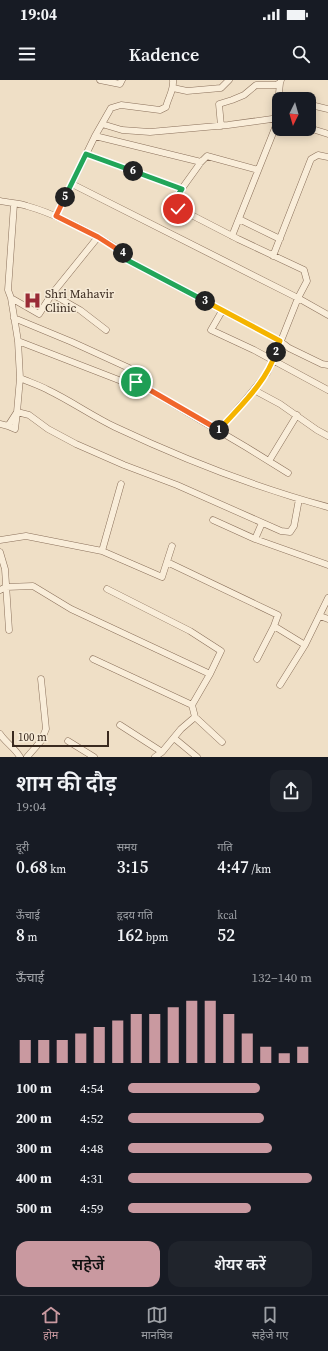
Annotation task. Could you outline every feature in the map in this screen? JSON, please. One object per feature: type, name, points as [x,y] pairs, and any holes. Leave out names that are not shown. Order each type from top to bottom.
[{"type":"street","points":[[100,80],[120,84],[122,80]]},
{"type":"street","points":[[56,216],[95,136],[111,108],[121,105],[160,110],[166,107],[168,98],[174,88],[173,80]]},
{"type":"street","points":[[174,88],[187,91],[221,88],[229,80]]},
{"type":"street","points":[[279,92],[281,82]]},
{"type":"street","points":[[221,126],[219,104],[244,95],[256,85],[276,85],[281,82]]},
{"type":"street","points":[[316,106],[328,109]]},
{"type":"street","points":[[102,124],[122,130],[150,132],[221,126],[272,119]]},
{"type":"street","points":[[316,130],[328,134]]},
{"type":"street","points":[[232,236],[272,135]]},
{"type":"street","points":[[95,136],[201,162]]},
{"type":"street","points":[[86,154],[182,189]]},
{"type":"street","points":[[273,256],[311,159],[318,155],[328,157]]},
{"type":"street","points":[[219,430],[267,373],[298,298],[307,281],[304,270],[232,236],[172,205],[201,162],[207,156],[258,170]]},
{"type":"street","points":[[72,184],[298,298],[318,311],[328,315]]},
{"type":"street","points":[[0,201],[25,205],[56,216],[98,237],[123,252],[127,260],[280,341],[290,348],[322,364],[328,365]]},
{"type":"street","points":[[0,424],[8,426],[17,412],[20,378],[18,342],[11,298],[8,290],[14,204]]},
{"type":"street","points":[[239,219],[280,238]]},
{"type":"street","points":[[11,298],[39,314],[52,294],[98,237]]},
{"type":"street","points":[[52,294],[80,310],[106,330]]},
{"type":"street","points":[[222,310],[211,330],[254,350],[328,390]]},
{"type":"street","points":[[14,318],[129,368],[134,374],[133,382]]},
{"type":"street","points":[[18,342],[124,382],[136,382],[219,430],[288,473]]},
{"type":"street","points":[[20,378],[48,390],[112,425],[172,454],[237,478],[328,507]]},
{"type":"street","points":[[254,390],[273,400],[328,436]]},
{"type":"street","points":[[17,412],[29,415],[48,429],[76,444],[124,465],[177,485],[281,531],[290,532],[294,526],[299,499]]},
{"type":"street","points":[[269,461],[297,415]]},
{"type":"street","points":[[102,551],[122,484]]},
{"type":"street","points":[[213,520],[255,539],[328,565]]},
{"type":"street","points":[[255,539],[262,523]]},
{"type":"street","points":[[0,540],[26,536],[102,551],[162,578],[172,546]]},
{"type":"street","points":[[0,552],[4,569],[3,588],[9,630]]},
{"type":"street","points":[[167,562],[278,615],[257,659]]},
{"type":"street","points":[[3,588],[33,586],[71,609],[210,674]]},
{"type":"street","points":[[107,589],[190,631],[221,652],[192,705],[195,717],[222,742]]},
{"type":"street","points":[[280,685],[305,645],[328,598]]},
{"type":"street","points":[[320,616],[328,619]]},
{"type":"street","points":[[274,626],[305,645]]},
{"type":"street","points":[[93,659],[192,705]]},
{"type":"street","points":[[27,757],[41,741],[46,729],[41,679]]},
{"type":"street","points":[[155,757],[162,752],[181,729],[195,717]]},
{"type":"street","points":[[120,725],[162,752]]},
{"type":"street","points":[[0,734],[5,742],[16,750],[20,757]]},
{"type":"street","points":[[174,738],[197,757]]},
{"type":"street","points":[[68,741],[94,757]]},
{"type":"place","name":"Shri Mahavir Clinic","points":[[32,301]]},
{"type":"route","points":[[136,382],[219,430],[262,381],[273,361],[280,341],[127,260],[123,252],[98,237],[56,216],[86,154],[182,189],[172,205],[178,209]]}]
